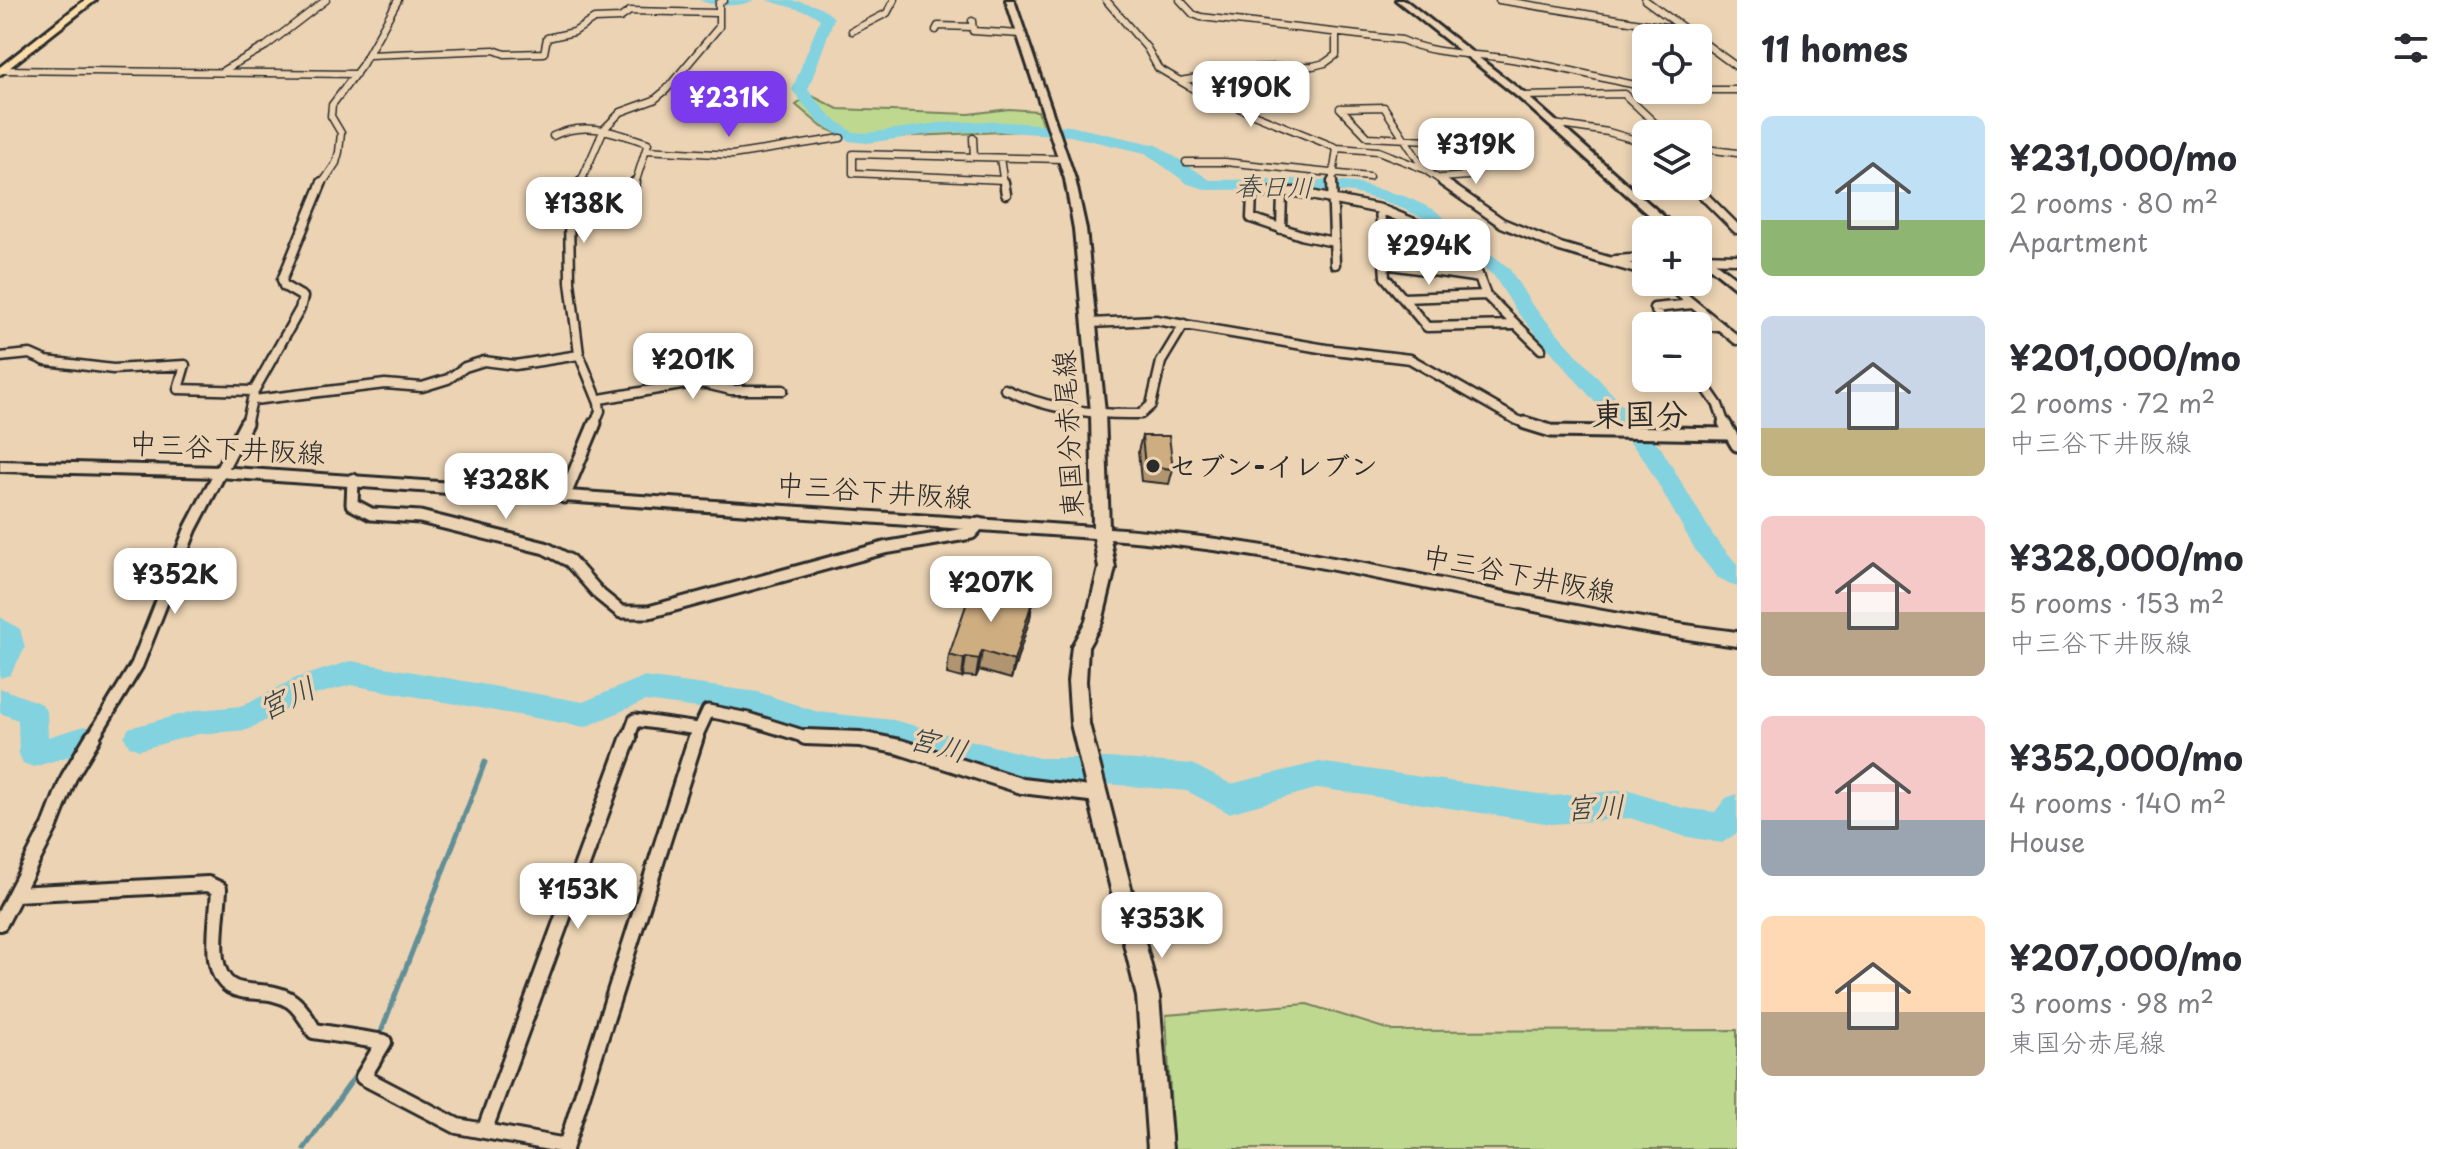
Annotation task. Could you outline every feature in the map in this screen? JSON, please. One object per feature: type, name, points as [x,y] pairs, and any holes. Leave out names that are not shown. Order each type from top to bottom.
[{"type":"main road","points":[[1,71],[91,0]]},
{"type":"street","points":[[222,71],[266,46],[326,0]]},
{"type":"street","points":[[0,923],[50,826],[69,777],[137,665],[180,553],[219,472],[242,435],[270,357],[300,309],[303,297],[284,286],[283,275],[323,181],[336,163],[341,133],[331,116],[332,105],[369,55],[398,0]]},
{"type":"street","points":[[852,31],[887,13],[894,0]]},
{"type":"street","name":"東国分赤尾線","points":[[1010,0],[1063,159],[1080,229],[1098,412],[1101,531],[1107,568],[1094,622],[1080,646],[1077,681],[1080,724],[1148,997],[1160,1149]]},
{"type":"street","points":[[1106,0],[1147,48],[1158,68],[1179,81],[1337,148],[1378,151],[1424,169],[1502,223],[1560,247],[1632,268]]},
{"type":"street","points":[[1180,0],[1193,14],[1201,17],[1336,35],[1402,40],[1426,51],[1578,70],[1632,84]]},
{"type":"street","points":[[1400,0],[1522,96],[1657,216]]},
{"type":"street","points":[[1499,0],[1648,24]]},
{"type":"street","points":[[1645,0],[1681,24]]},
{"type":"street","points":[[564,497],[600,411],[600,399],[579,355],[567,222],[604,129],[621,112],[654,100],[666,90],[719,27],[717,13],[722,2]]},
{"type":"street","points":[[369,55],[494,50],[505,54],[544,53],[547,38],[574,32],[594,19],[620,18],[637,11],[717,13]]},
{"type":"street","points":[[939,17],[937,28],[972,24],[973,31],[1021,34]]},
{"type":"street","points":[[1179,81],[1255,68],[1325,63],[1336,55],[1336,35]]},
{"type":"street","points":[[1712,46],[1736,64]]},
{"type":"street","points":[[1,71],[356,74]]},
{"type":"street","points":[[1712,90],[1737,90]]},
{"type":"street","points":[[1522,96],[1624,94],[1651,120]]},
{"type":"street","points":[[1424,169],[1406,138],[1384,107],[1340,108],[1368,137],[1406,138],[1429,140],[1468,176],[1441,178]]},
{"type":"street","points":[[1554,124],[1632,139]]},
{"type":"street","points":[[553,136],[582,128],[604,129],[648,143],[633,188],[610,193],[578,192]]},
{"type":"street","points":[[646,150],[690,154],[751,153],[841,138]]},
{"type":"street","points":[[973,138],[974,157]]},
{"type":"street","points":[[1335,264],[1332,176],[1337,148]]},
{"type":"street","points":[[1712,150],[1737,153]]},
{"type":"street","points":[[1003,180],[853,173],[853,154],[1063,159]]},
{"type":"street","points":[[1000,158],[1006,194]]},
{"type":"street","points":[[1186,162],[1225,162],[1332,176],[1369,177]]},
{"type":"street","points":[[1334,242],[1251,218],[1252,193],[1296,192],[1332,199],[1380,209],[1426,228],[1473,262],[1486,295],[1541,349]]},
{"type":"street","points":[[1281,229],[1282,193]]},
{"type":"street","points":[[1708,200],[1737,229]]},
{"type":"street","points":[[1380,209],[1385,277],[1427,327],[1514,325]]},
{"type":"street","points":[[1382,241],[1459,252]]},
{"type":"street","points":[[1712,257],[1737,259]]},
{"type":"street","points":[[1610,261],[1632,259]]},
{"type":"street","points":[[1384,264],[1480,278]]},
{"type":"street","points":[[1712,265],[1737,285]]},
{"type":"street","points":[[1403,298],[1486,295]]},
{"type":"street","points":[[1683,296],[1737,340]]},
{"type":"street","points":[[1657,312],[1654,308],[1692,304]]},
{"type":"street","points":[[1090,323],[1156,320],[1326,349],[1410,359],[1517,420],[1551,431],[1728,434]]},
{"type":"street","points":[[1005,389],[1025,399],[1098,412],[1129,415],[1147,410],[1161,362],[1184,324]]},
{"type":"street","points":[[1712,326],[1719,326]]},
{"type":"street","points":[[0,357],[30,354],[46,361],[113,369],[185,365],[178,389],[254,396],[385,384],[422,387],[448,379],[465,367],[484,361],[515,365],[579,355]]},
{"type":"street","points":[[600,399],[687,384],[706,384],[731,390],[783,390]]},
{"type":"street","points":[[1709,392],[1718,405],[1728,434],[1737,445]]},
{"type":"street","name":"中三谷下井阪線","points":[[0,466],[219,472],[1101,531],[1245,548],[1674,631],[1737,639]]},
{"type":"street","points":[[353,480],[352,504],[371,514],[420,517],[545,548],[570,561],[600,595],[621,612],[649,612],[884,548],[971,533],[979,524]]},
{"type":"street","points":[[15,894],[208,884],[219,889],[216,958],[224,982],[239,992],[277,995],[292,1001],[314,1031],[384,1042],[363,1077],[457,1126],[485,1129],[566,1148],[698,729],[708,711],[748,719],[806,737],[860,739],[900,747],[1022,786],[1097,789]]},
{"type":"street","points":[[485,1129],[635,720],[698,729]]},
{"type":"green space","points":[[810,95],[838,109],[969,114],[1009,109],[1038,111],[1044,130],[850,139],[822,127],[796,105]]},
{"type":"green space","points":[[1307,1004],[1393,1031],[1737,1030],[1737,1149],[1173,1149],[1166,1015]]},
{"type":"building","points":[[1142,436],[1169,436],[1173,469],[1145,466]]},
{"type":"building","points":[[974,582],[1033,599],[1014,661],[982,651],[979,659],[949,655]]},
{"type":"waterway","name":"春日川","points":[[707,0],[747,0]]},
{"type":"waterway","name":"春日川","points":[[773,0],[816,10],[827,18],[800,90],[825,120],[849,136],[867,138],[938,128],[990,126],[1070,131],[1151,149],[1194,180],[1208,185],[1306,184],[1355,188],[1398,200],[1427,213],[1502,272],[1524,308],[1653,454],[1705,544],[1726,570],[1737,577]]},
{"type":"waterway","name":"宮川","points":[[0,628],[10,637],[11,648],[0,667]]},
{"type":"waterway","name":"宮川","points":[[139,737],[198,722],[247,718],[306,686],[351,673],[585,715],[643,689],[758,704],[818,724],[893,733],[1039,771],[1107,771],[1192,778],[1229,799],[1319,775],[1552,810],[1630,804],[1683,822],[1722,828],[1737,808]]},
{"type":"waterway","name":"宮川","points":[[0,700],[32,713],[34,754],[85,739]]},
{"type":"waterway","points":[[380,1035],[485,762]]},
{"type":"waterway","points":[[304,1149],[360,1069]]},
{"type":"place","name":"セブン-イレブン","points":[[1153,466]]},
{"type":"district","name":"東国分","points":[[1640,415]]}]
